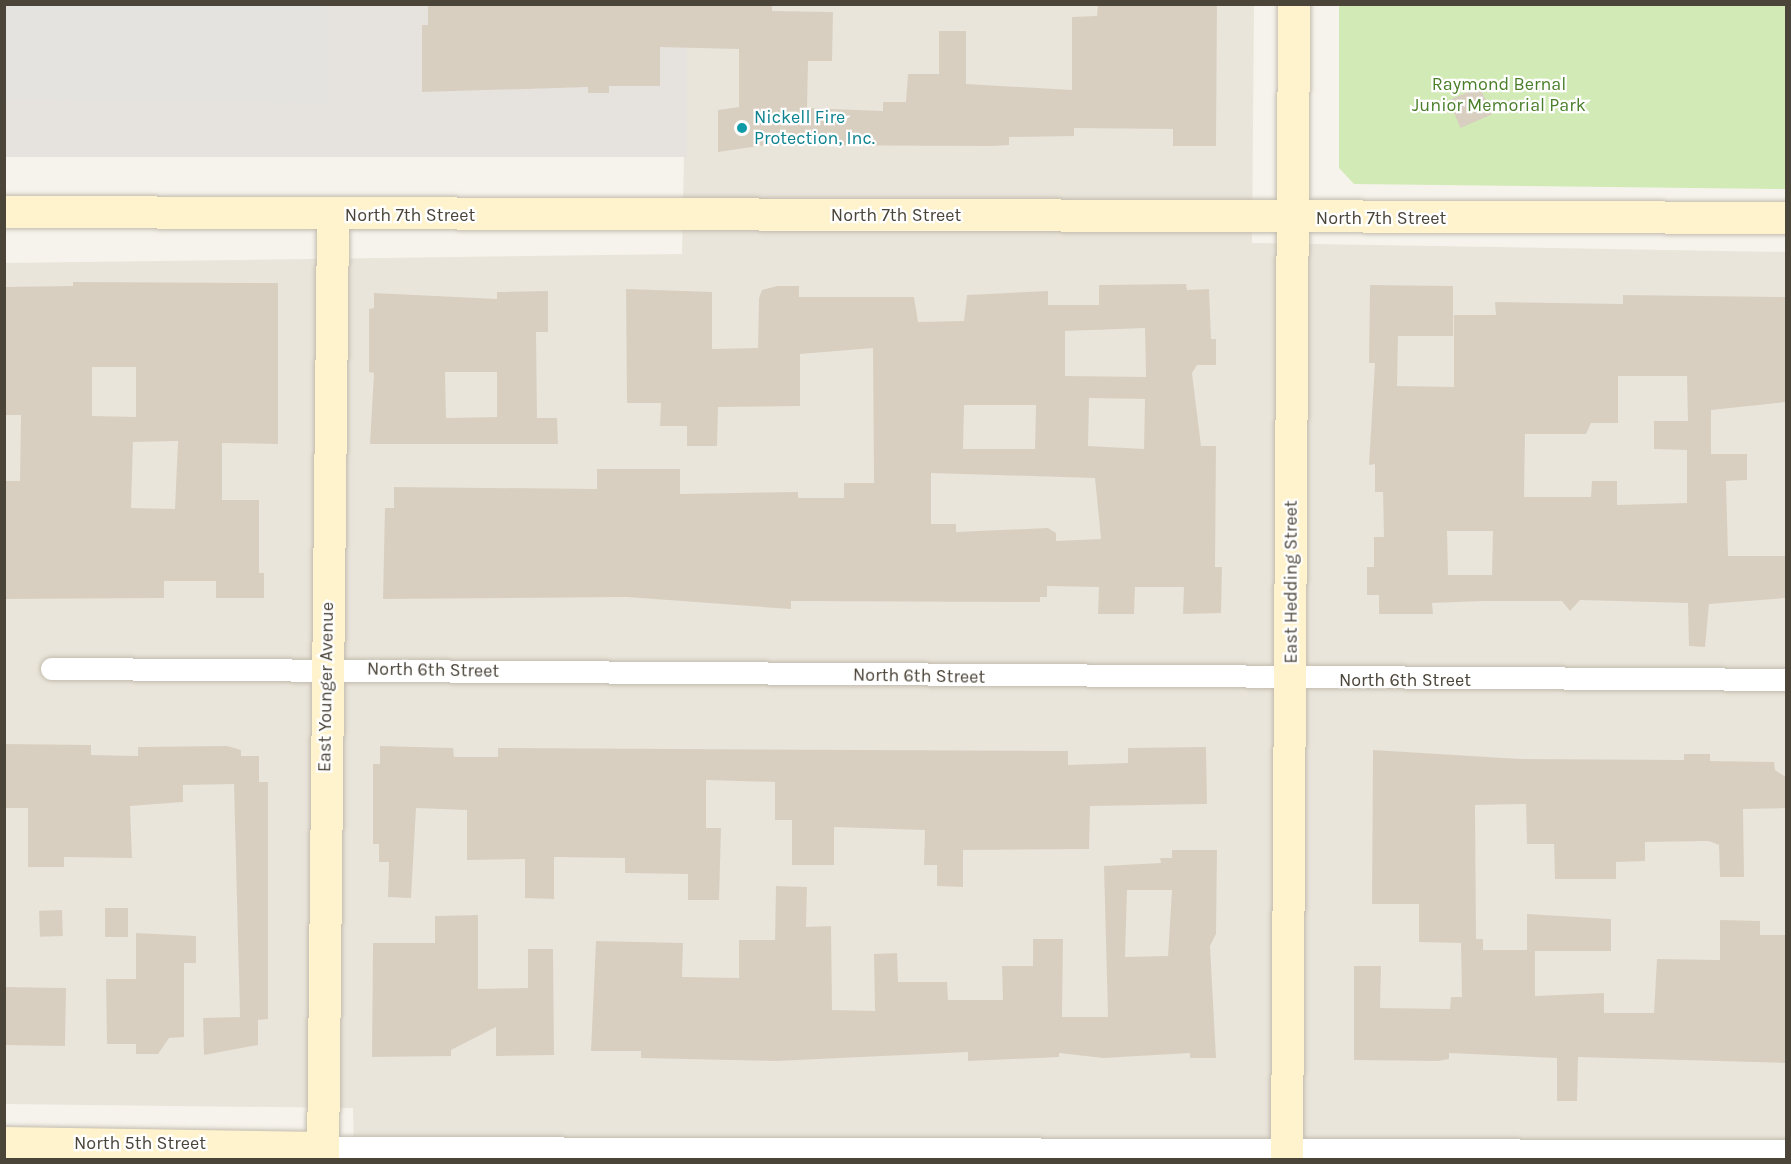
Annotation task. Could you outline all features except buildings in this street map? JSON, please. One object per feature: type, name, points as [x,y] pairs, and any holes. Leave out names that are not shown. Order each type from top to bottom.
[{"type":"street","name":"East Hedding Street","points":[[1287,1155],[1294,4]]},
{"type":"street","name":"North 7th Street","points":[[4,212],[333,215],[1786,218]]},
{"type":"street","name":"East Younger Avenue","points":[[323,1154],[325,668],[333,215]]},
{"type":"street","name":"North 6th Street","points":[[52,669],[325,668],[1290,680],[1786,680]]},
{"type":"street","name":"North 5th Street","points":[[4,1143],[323,1154],[1287,1155],[1786,1151]]},
{"type":"shaded area","points":[[687,4],[1254,5],[1252,243],[1786,252],[1786,1159],[354,1160],[353,1108],[5,1104],[4,263],[682,254]]},
{"type":"shaded area","points":[[5,5],[687,5],[687,157],[5,157]]},
{"type":"shaded area","points":[[5,5],[329,5],[328,103],[5,99]]},
{"type":"green space","name":"Raymond Bernal Junior Memorial Park","points":[[1339,5],[1786,5],[1786,189],[1354,184],[1339,168]]},
{"type":"place","name":"Nickell Fire Protection, Inc.","points":[[742,128]]}]
